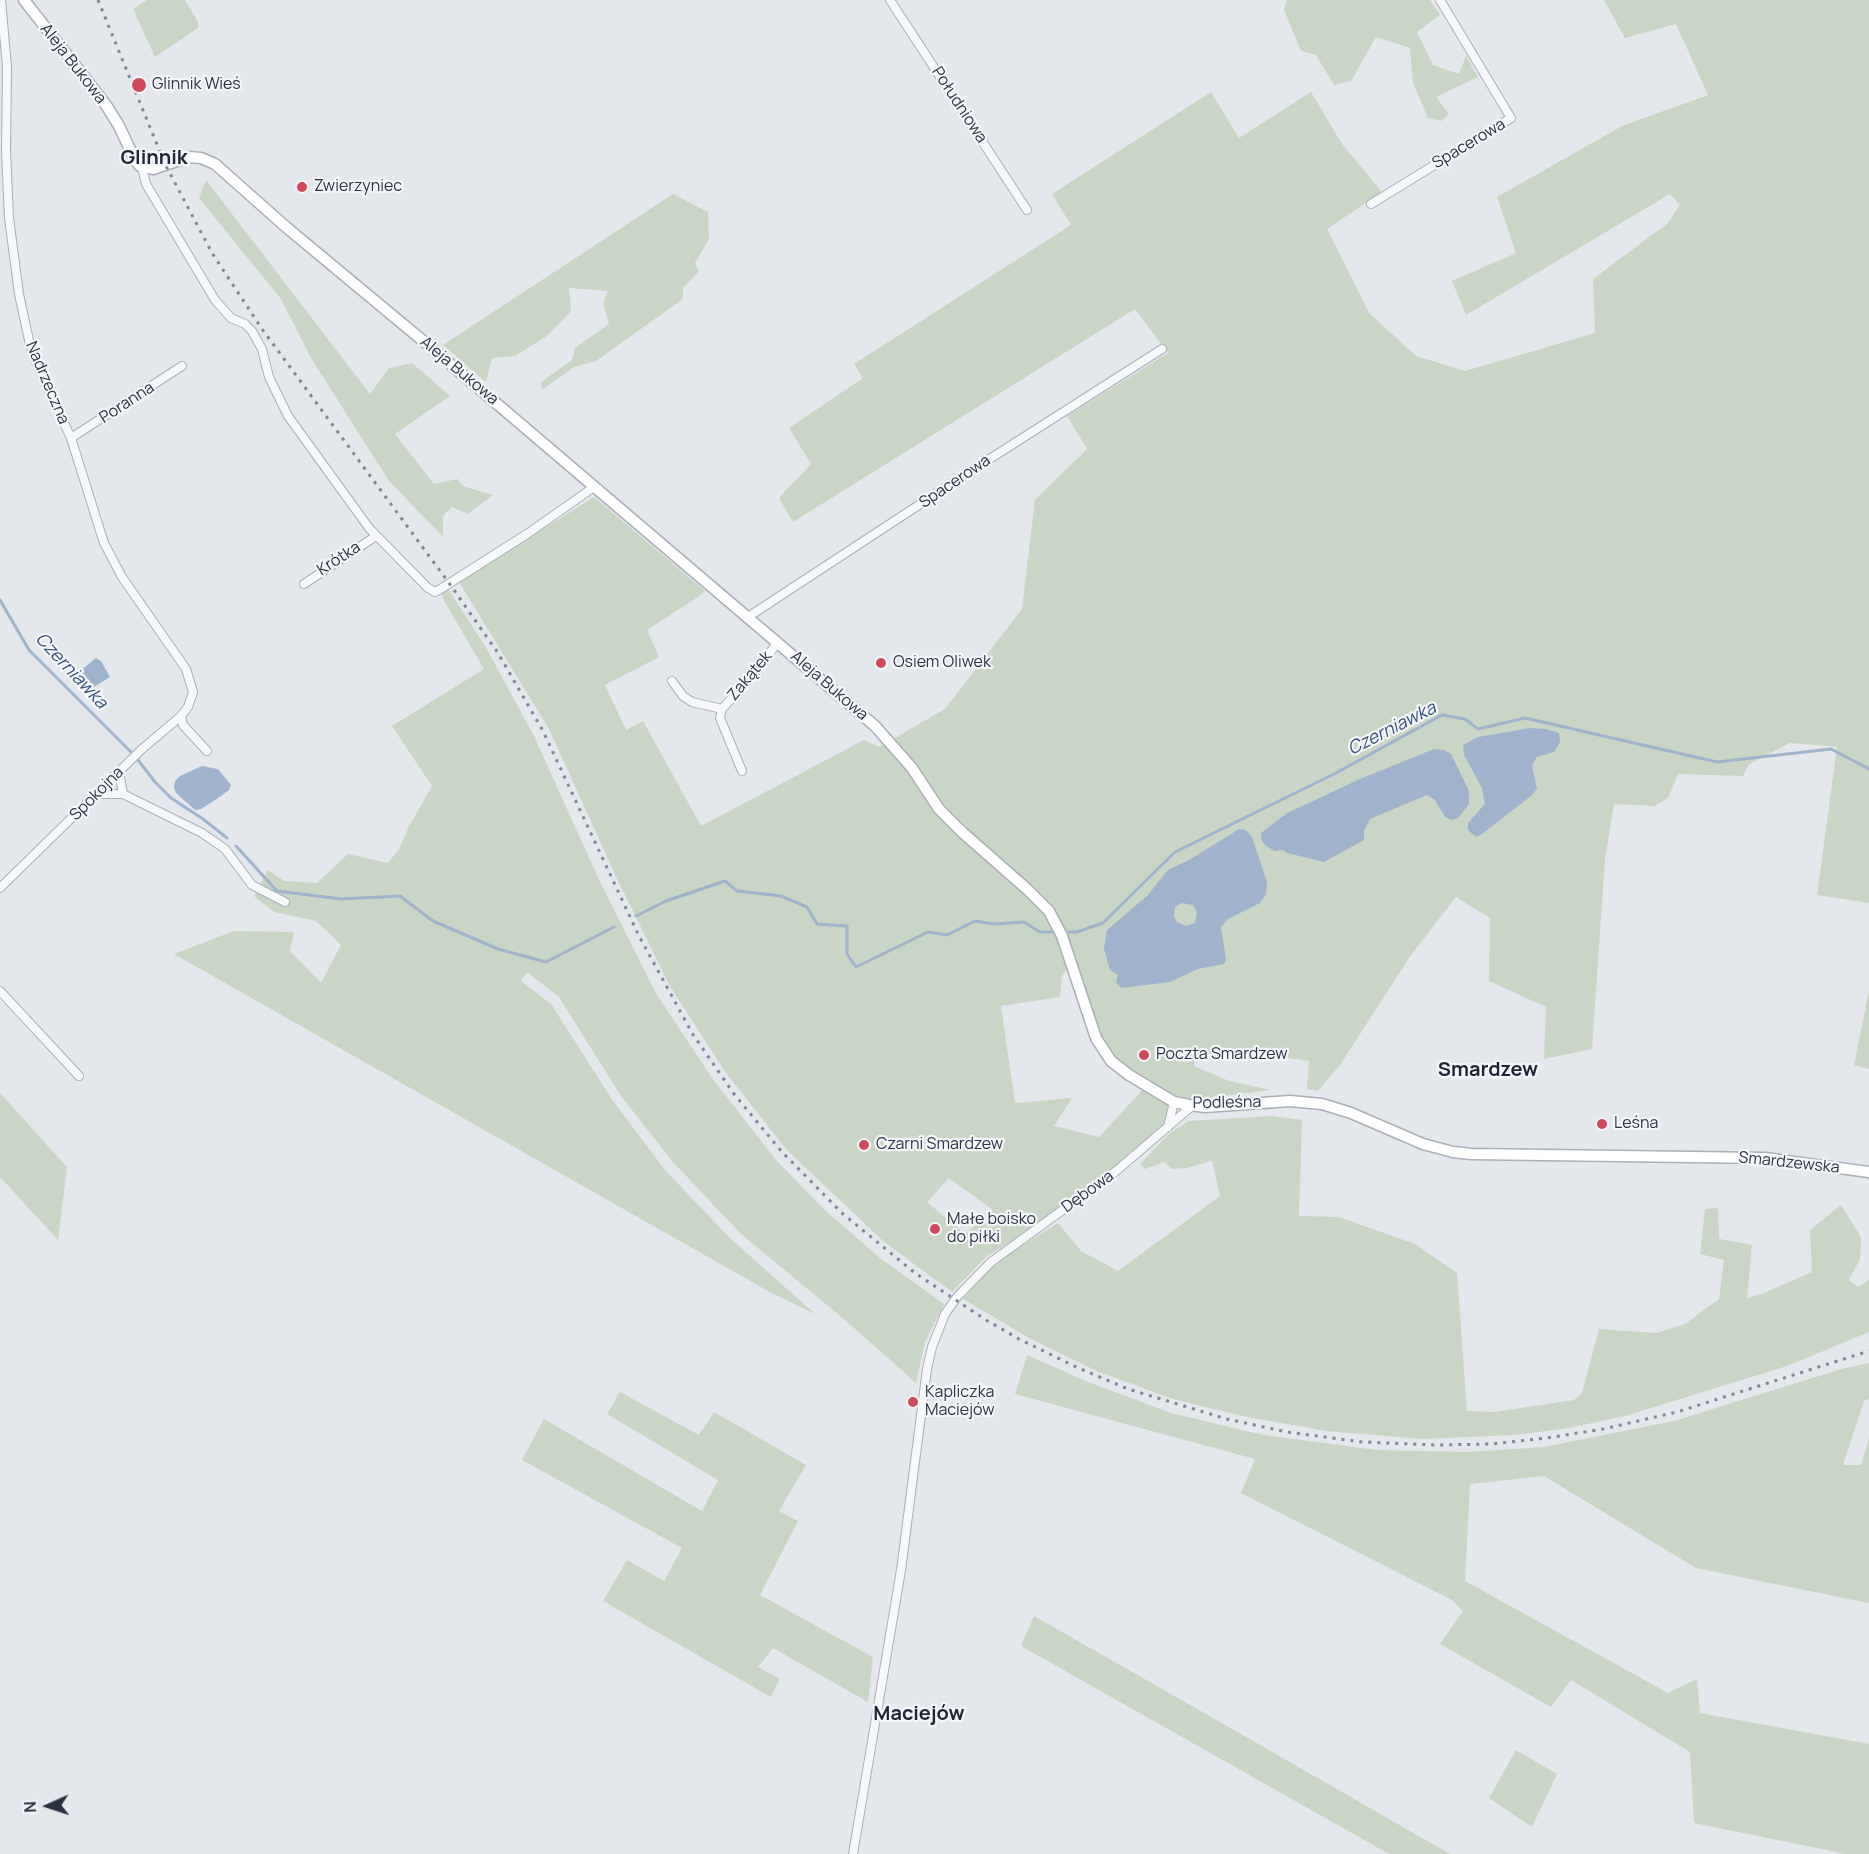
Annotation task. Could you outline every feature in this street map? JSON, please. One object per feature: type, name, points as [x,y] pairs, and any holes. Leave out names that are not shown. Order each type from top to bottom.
[{"type":"street","name":"Nadrzeczna","points":[[1,0],[7,67],[7,187],[16,276],[33,356],[71,438],[104,543],[122,577],[186,669],[192,685],[192,699]]},
{"type":"street","name":"Aleja Bukowa","points":[[24,0],[106,105],[135,160],[142,167],[153,169],[189,157],[214,164],[286,228],[428,345],[778,642],[875,726],[912,768]]},
{"type":"street","name":"Południowa","points":[[890,0],[1027,210]]},
{"type":"street","name":"Spacerowa","points":[[1371,204],[1511,118],[1440,0]]},
{"type":"street","points":[[142,167],[146,184],[215,300],[231,318],[245,324],[252,331],[288,416],[376,536],[421,582],[435,592],[536,528],[594,487]]},
{"type":"street","name":"Spacerowa","points":[[748,617],[1162,349]]},
{"type":"street","name":"Poranna","points":[[71,438],[182,366]]},
{"type":"street","name":"Krótka","points":[[304,584],[376,536]]},
{"type":"street","name":"Zakątek","points":[[742,771],[720,717],[722,709],[753,675],[778,642]]},
{"type":"street","name":"Zakątek","points":[[672,681],[683,696],[692,702],[722,709]]},
{"type":"street","name":"Spokojna","points":[[0,888],[119,772],[181,716],[192,699]]},
{"type":"street","points":[[181,716],[183,725],[207,751]]},
{"type":"street","name":"Podleśna","points":[[912,768],[932,799],[948,818],[1049,911],[1062,936],[1092,1029],[1106,1055],[1129,1075],[1174,1102],[1205,1107],[1290,1101],[1322,1104],[1351,1113],[1423,1144],[1438,1149],[1471,1154],[1709,1156]]},
{"type":"street","points":[[119,772],[123,794]]},
{"type":"street","points":[[96,794],[123,794],[202,832],[225,849],[252,885],[285,902]]},
{"type":"street","points":[[0,991],[79,1076]]},
{"type":"street","points":[[1168,1128],[1174,1102]]},
{"type":"street","name":"Dębowa","points":[[853,1854],[901,1570],[927,1369],[937,1332],[945,1314],[954,1300],[991,1262],[1115,1172],[1192,1106]]},
{"type":"street","name":"Smardzewska","points":[[1709,1156],[1765,1158],[1869,1172]]},
{"type":"green space","points":[[147,0],[185,0],[198,22],[198,28],[155,57],[133,9]]},
{"type":"green space","points":[[1287,0],[1430,0],[1440,15],[1417,32],[1433,65],[1459,74],[1466,56],[1478,77],[1436,97],[1449,114],[1441,121],[1428,118],[1413,83],[1410,48],[1376,37],[1351,81],[1334,85],[1316,55],[1301,51],[1284,10]]},
{"type":"green space","points":[[1604,0],[1869,0],[1869,903],[1817,895],[1837,747],[1790,743],[1749,764],[1743,776],[1678,774],[1668,798],[1655,806],[1614,804],[1605,859],[1592,1049],[1544,1059],[1546,1007],[1489,981],[1490,918],[1456,897],[1411,955],[1340,1065],[1318,1091],[1307,1089],[1309,1061],[1261,1054],[1195,1055],[1194,1066],[1229,1081],[1271,1090],[1174,1102],[1168,1128],[1060,1212],[987,1256],[952,1292],[883,1241],[787,1150],[726,1073],[671,988],[618,881],[549,729],[459,582],[594,497],[705,591],[647,630],[659,657],[605,685],[626,730],[643,721],[701,826],[864,740],[879,747],[945,709],[1022,609],[1035,500],[1087,449],[1067,416],[1168,353],[1135,309],[793,522],[779,498],[811,464],[789,428],[863,378],[854,364],[1071,225],[1052,194],[1211,92],[1239,138],[1311,92],[1342,144],[1382,192],[1327,229],[1369,313],[1416,356],[1465,371],[1595,333],[1593,279],[1668,223],[1680,205],[1670,194],[1466,315],[1452,281],[1516,253],[1497,197],[1622,126],[1708,95],[1676,24],[1625,38]],"holes":[[[1070,964],[1106,1055],[1147,1085],[1099,1137],[1054,1126],[1072,1098],[1015,1103],[1001,1006],[1060,997],[1062,976]],[[949,1178],[993,1210],[965,1234],[927,1202]]]},
{"type":"green space","points":[[206,180],[370,394],[389,368],[412,363],[450,396],[395,434],[434,484],[457,479],[463,486],[493,495],[468,514],[452,507],[443,516],[443,537],[389,481],[311,358],[281,299],[199,198]]},
{"type":"green space","points":[[673,194],[708,212],[709,239],[695,263],[699,271],[683,288],[683,299],[596,361],[574,367],[542,390],[541,382],[572,360],[575,348],[609,324],[603,303],[608,291],[569,288],[571,311],[547,336],[515,356],[492,358],[486,382],[443,345]]},
{"type":"green space","points":[[448,589],[485,646],[534,736],[601,884],[657,995],[712,1078],[776,1160],[827,1212],[880,1258],[944,1304],[925,1342],[916,1383],[845,1320],[741,1234],[673,1162],[621,1096],[559,997],[527,972],[521,981],[551,1004],[613,1101],[665,1170],[730,1238],[815,1314],[768,1291],[174,954],[234,931],[294,932],[290,951],[321,983],[341,945],[316,921],[274,912],[254,896],[268,870],[284,881],[317,883],[348,854],[388,863],[400,848],[408,828],[432,786],[392,726],[484,669],[443,599],[442,593]]},
{"type":"green space","points":[[1869,990],[1869,1069],[1854,1065]]},
{"type":"green space","points":[[0,1093],[67,1167],[58,1240],[0,1177]]},
{"type":"green space","points":[[1272,1116],[1302,1120],[1299,1216],[1339,1217],[1415,1244],[1457,1273],[1467,1411],[1494,1412],[1574,1400],[1582,1393],[1599,1329],[1656,1333],[1685,1324],[1719,1299],[1724,1260],[1700,1254],[1705,1209],[1718,1208],[1719,1239],[1752,1245],[1747,1298],[1812,1272],[1810,1230],[1841,1205],[1861,1237],[1860,1259],[1849,1280],[1858,1287],[1869,1280],[1869,1332],[1787,1366],[1625,1416],[1569,1428],[1516,1435],[1421,1439],[1327,1431],[1247,1417],[1176,1400],[1099,1372],[1031,1339],[963,1299],[978,1280],[1010,1253],[1058,1223],[1081,1251],[1118,1271],[1220,1196],[1212,1161],[1172,1169],[1164,1162],[1145,1169],[1140,1164],[1169,1134],[1188,1121]]},
{"type":"green space","points":[[1027,1355],[1088,1382],[1171,1413],[1263,1435],[1377,1450],[1468,1452],[1544,1447],[1674,1421],[1845,1368],[1869,1363],[1869,1399],[1864,1401],[1843,1465],[1861,1465],[1869,1438],[1869,1603],[1696,1568],[1544,1476],[1470,1484],[1465,1581],[1668,1693],[1697,1679],[1700,1713],[1869,1744],[1869,1854],[1846,1854],[1694,1823],[1690,1752],[1571,1680],[1551,1707],[1440,1644],[1463,1611],[1452,1600],[1241,1493],[1255,1459],[1015,1394]]},
{"type":"green space","points":[[620,1392],[699,1435],[714,1412],[806,1465],[779,1511],[798,1521],[760,1595],[873,1657],[868,1702],[773,1648],[758,1667],[780,1679],[771,1697],[603,1601],[627,1560],[664,1581],[682,1548],[522,1460],[544,1419],[702,1511],[718,1480],[607,1414]]},
{"type":"green space","points":[[1034,1616],[1450,1854],[1389,1854],[1021,1646]]},
{"type":"green space","points":[[1516,1750],[1557,1774],[1532,1827],[1489,1798]]},
{"type":"water","points":[[96,658],[101,661],[110,677],[86,692],[74,676]]},
{"type":"water","points":[[1530,728],[1559,733],[1560,742],[1554,752],[1537,757],[1532,765],[1537,789],[1476,837],[1468,830],[1468,823],[1485,804],[1482,788],[1464,755],[1463,745],[1478,737]]},
{"type":"water","points":[[1434,749],[1444,750],[1451,754],[1469,791],[1469,804],[1458,818],[1452,820],[1445,817],[1435,800],[1427,795],[1370,819],[1364,831],[1364,840],[1324,862],[1283,850],[1275,851],[1262,841],[1261,833],[1287,813],[1360,779]]},
{"type":"water","points":[[202,766],[218,769],[231,785],[229,790],[221,796],[201,809],[195,810],[176,793],[174,787],[175,781],[180,776]]},
{"type":"water","points":[[1239,829],[1246,830],[1252,837],[1267,882],[1266,894],[1260,903],[1228,919],[1221,927],[1226,960],[1224,964],[1198,969],[1170,982],[1121,988],[1116,982],[1118,975],[1110,970],[1104,949],[1107,930],[1147,896],[1168,870],[1189,860]],"holes":[[[1182,903],[1193,905],[1197,913],[1195,923],[1186,926],[1177,922],[1174,916],[1175,907]]]},
{"type":"waterway","name":"Czerniawka","points":[[0,600],[29,650],[132,753]]},
{"type":"waterway","name":"Czerniawka","points":[[1069,932],[1077,932],[1103,923],[1175,852],[1334,774],[1442,715],[1465,719],[1478,729],[1525,718],[1717,762],[1831,749],[1869,769]]},
{"type":"waterway","name":"Czerniawka","points":[[138,760],[171,798],[227,838]]},
{"type":"waterway","name":"Czerniawka","points":[[236,846],[277,891],[341,899],[400,896],[433,921],[498,949],[546,962],[614,927]]},
{"type":"waterway","name":"Czerniawka","points":[[636,916],[666,901],[725,881],[737,891],[781,896],[807,907],[817,924],[847,926],[847,954],[856,967],[928,932],[947,935],[975,921],[994,924],[1024,922],[1040,932],[1052,932]]},
{"type":"railway","points":[[98,0],[165,164],[212,253],[262,329],[498,653],[543,731],[639,936],[692,1033],[734,1094],[782,1152],[843,1214],[915,1273],[1019,1339],[1128,1389],[1227,1419],[1287,1432],[1362,1442],[1437,1445],[1491,1444],[1603,1429],[1677,1412],[1869,1351]]},
{"type":"place","name":"Glinnik Wieś","points":[[139,85]]},
{"type":"place","name":"Zwierzyniec","points":[[302,187]]},
{"type":"place","name":"Osiem Oliwek","points":[[881,663]]},
{"type":"place","name":"Poczta Smardzew","points":[[1144,1055]]},
{"type":"place","name":"Leśna","points":[[1602,1124]]},
{"type":"place","name":"Czarni Smardzew","points":[[864,1145]]},
{"type":"place","name":"Małe boisko do piłki","points":[[935,1229]]},
{"type":"place","name":"Kapliczka Maciejów","points":[[913,1402]]},
{"type":"district","name":"Glinnik","points":[[154,158]]},
{"type":"district","name":"Smardzew","points":[[1488,1070]]},
{"type":"district","name":"Maciejów","points":[[919,1714]]}]
